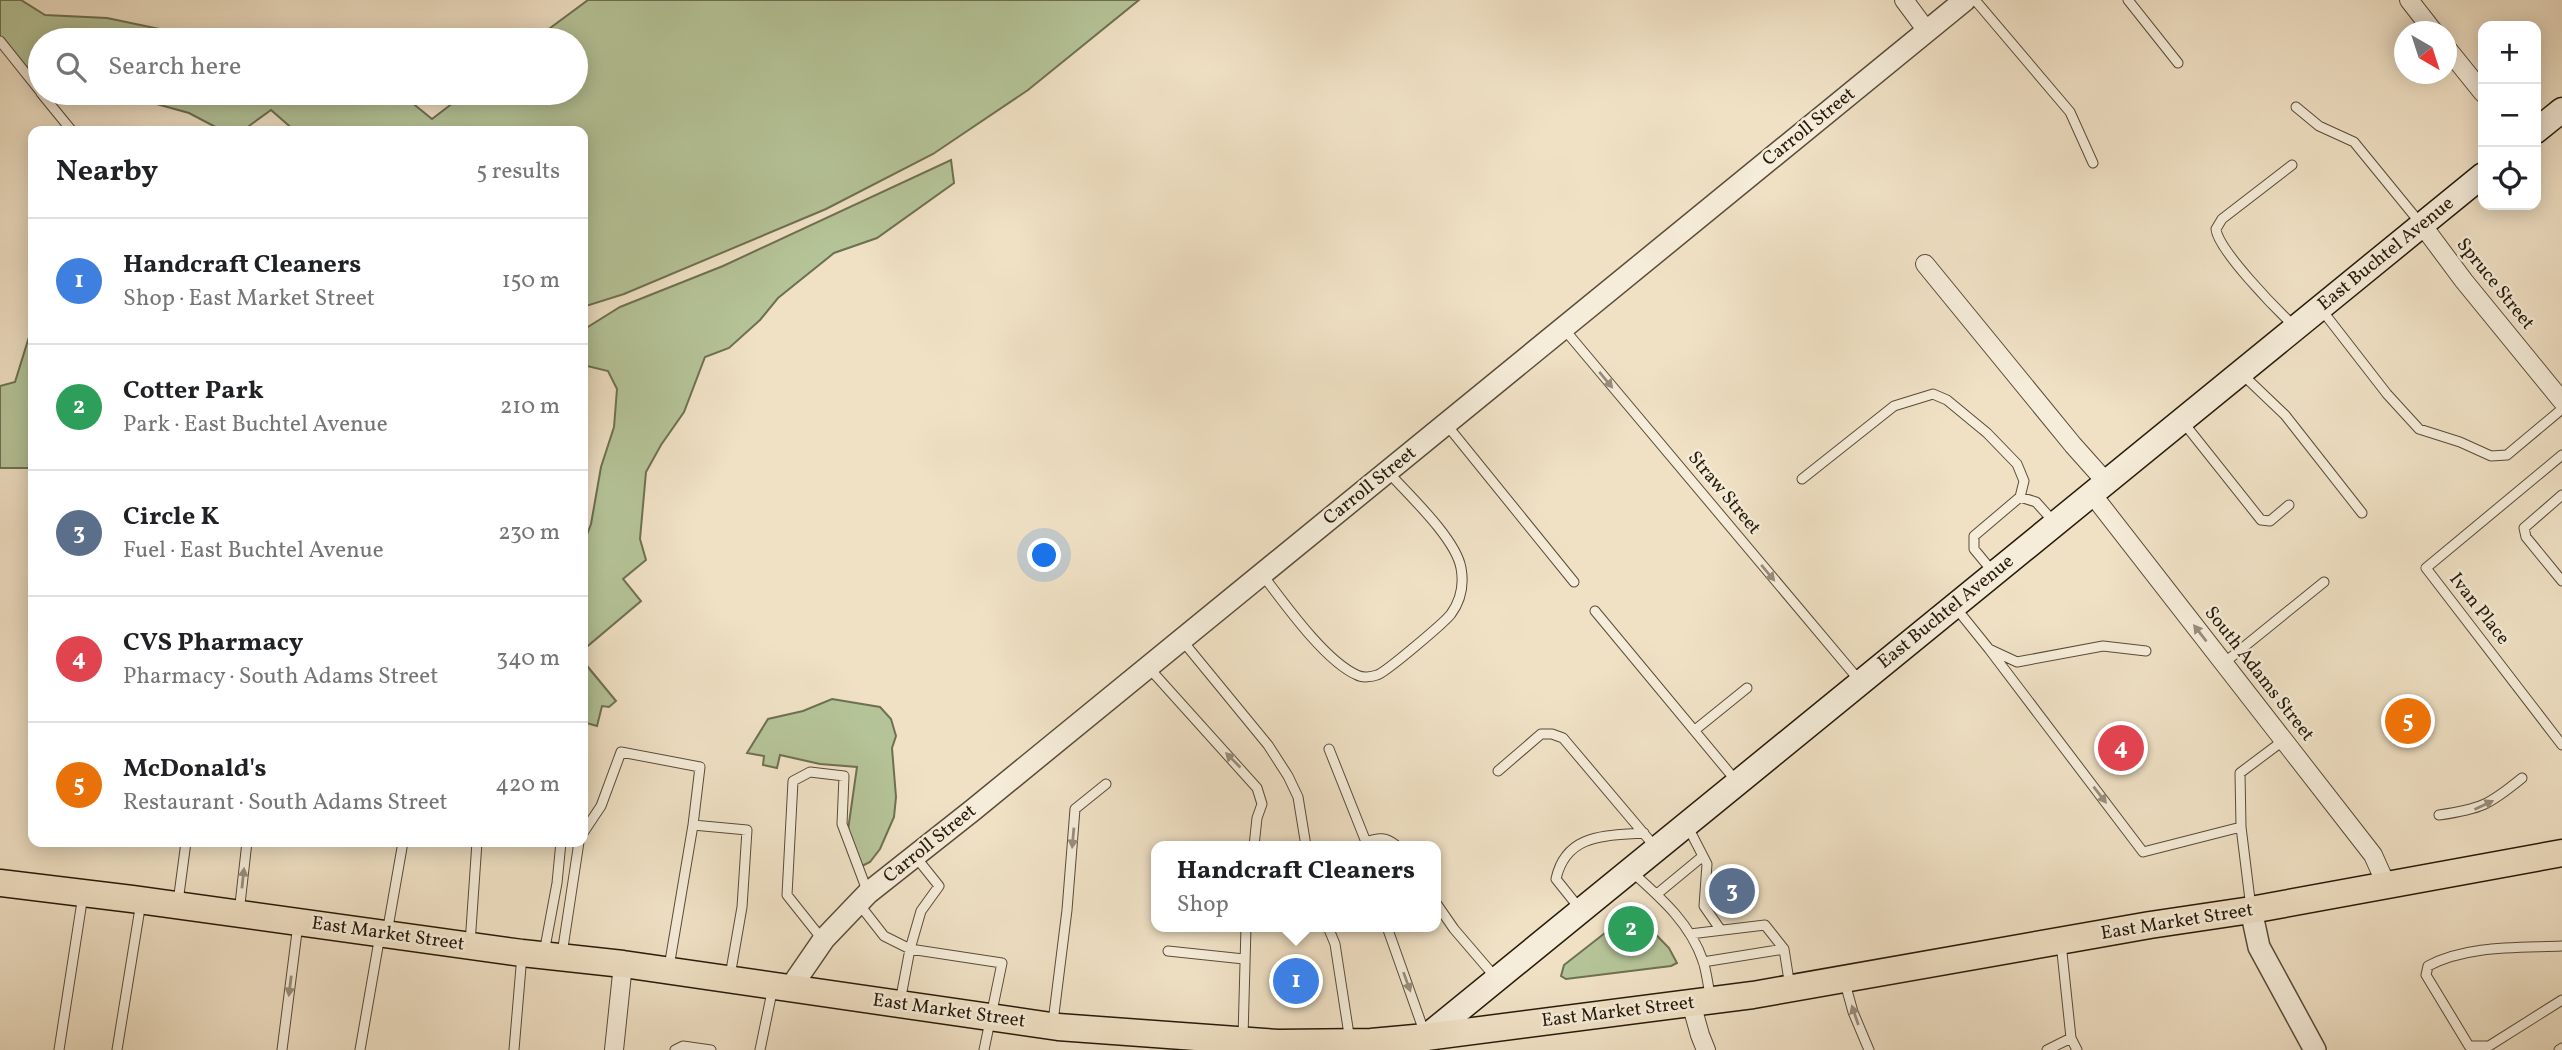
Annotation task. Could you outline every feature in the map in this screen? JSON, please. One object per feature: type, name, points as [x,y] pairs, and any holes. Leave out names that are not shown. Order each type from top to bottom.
[{"type":"main road","points":[[2541,127],[2562,110]]},
{"type":"main road","name":"East Buchtel Avenue","points":[[1418,1043],[1630,871],[1651,841],[1687,825],[1860,681],[2478,179]]},
{"type":"main road","name":"East Market Street","points":[[0,885],[141,900],[668,970],[1192,1044],[1243,1041],[1418,1043],[1791,989],[2252,910],[2562,853]]},
{"type":"street","points":[[1904,0],[1927,31]]},
{"type":"street","name":"Carroll Street","points":[[782,986],[863,898],[1965,0]]},
{"type":"street","points":[[2409,0],[2425,21]]},
{"type":"street","points":[[2457,61],[2478,87]]},
{"type":"street","name":"Spruce Street","points":[[2423,226],[2464,281],[2562,401]]},
{"type":"street","name":"South Adams Street","points":[[1926,264],[2064,434],[2099,488],[2224,663],[2373,855],[2386,884]]},
{"type":"street","points":[[2252,910],[2259,947],[2315,1050]]},
{"type":"street","points":[[614,1050],[623,964]]},
{"type":"street","points":[[1701,1002],[1700,1035],[1706,1050]]},
{"type":"lane","points":[[1975,0],[2070,112],[2093,163]]},
{"type":"lane","points":[[2128,0],[2178,63]]},
{"type":"lane","points":[[0,41],[28,76]]},
{"type":"lane","points":[[51,105],[68,126]]},
{"type":"lane","points":[[2296,107],[2319,126],[2354,142],[2423,226]]},
{"type":"lane","points":[[2292,165],[2222,219],[2216,229],[2222,243],[2253,283],[2296,328]]},
{"type":"lane","points":[[2320,308],[2387,394],[2419,429],[2460,442],[2491,456],[2507,456],[2562,409]]},
{"type":"lane","name":"Straw Street","points":[[1563,327],[1860,681]]},
{"type":"lane","points":[[2241,373],[2284,415],[2362,513]]},
{"type":"lane","points":[[1802,480],[1894,406],[1916,397],[1933,394],[1947,400],[1987,433],[2017,464],[2024,481],[2020,497],[1974,536],[1974,549],[1994,573]]},
{"type":"lane","points":[[2182,421],[2261,520],[2270,521],[2289,505]]},
{"type":"lane","points":[[1446,424],[1574,582]]},
{"type":"lane","name":"Ivan Place","points":[[2562,455],[2426,568],[2562,745]]},
{"type":"lane","points":[[1262,574],[1317,642],[1342,667],[1359,677],[1379,675],[1411,650],[1451,614],[1464,587],[1456,550],[1388,472]]},
{"type":"lane","points":[[2562,495],[2524,528],[2526,537],[2562,581]]},
{"type":"lane","points":[[2020,497],[2036,502],[2055,523]]},
{"type":"lane","points":[[2224,663],[2324,582]]},
{"type":"lane","points":[[1954,605],[2143,852],[2241,827]]},
{"type":"lane","points":[[1595,611],[1738,783]]},
{"type":"lane","points":[[1181,639],[1268,745],[1288,776],[1298,797],[1305,841]]},
{"type":"lane","points":[[1989,649],[2017,662],[2103,646],[2147,651]]},
{"type":"lane","points":[[1148,666],[1256,788],[1262,804],[1257,818],[1255,841]]},
{"type":"lane","points":[[1695,730],[1747,688]]},
{"type":"lane","points":[[1498,771],[1541,734],[1563,738],[1651,841]]},
{"type":"lane","points":[[2252,910],[2241,827],[2240,773],[2284,740]]},
{"type":"lane","points":[[1329,749],[1365,841]]},
{"type":"lane","points":[[588,826],[601,806],[621,752],[700,767],[693,825],[668,970]]},
{"type":"lane","points":[[823,940],[787,895],[793,781],[810,772],[844,776],[842,824],[863,898],[884,936],[910,949],[1002,963],[984,1050]]},
{"type":"lane","points":[[2439,815],[2473,810],[2494,801],[2522,778]]},
{"type":"lane","points":[[1052,1026],[1067,910],[1075,809],[1106,784]]},
{"type":"lane","points":[[693,825],[747,830],[742,907],[730,979]]},
{"type":"lane","points":[[1687,825],[1707,864],[1702,884],[1704,905],[1720,929]]},
{"type":"lane","points":[[1372,841],[1377,838],[1391,841]]},
{"type":"lane","points":[[1581,911],[1556,879],[1558,866],[1567,855],[1588,838],[1651,841]]},
{"type":"lane","points":[[178,906],[185,847]]},
{"type":"lane","points":[[239,914],[246,847]]},
{"type":"lane","points":[[360,1050],[402,847]]},
{"type":"lane","points":[[470,945],[477,847]]},
{"type":"lane","points":[[543,955],[557,883],[561,847]]},
{"type":"lane","points":[[514,1050],[577,847]]},
{"type":"lane","points":[[899,1004],[921,911],[939,886],[915,856]]},
{"type":"lane","points":[[1657,894],[1703,856]]},
{"type":"lane","points":[[1630,871],[1675,907],[1690,934],[1703,962],[1701,1002]]},
{"type":"lane","points":[[59,1050],[83,893]]},
{"type":"lane","points":[[117,1050],[141,900]]},
{"type":"lane","points":[[1441,910],[1497,980]]},
{"type":"lane","points":[[282,1050],[299,922]]},
{"type":"lane","points":[[1690,934],[1765,925],[1784,949],[1791,989]]},
{"type":"lane","points":[[1243,1041],[1246,932]]},
{"type":"lane","points":[[1330,932],[1335,944],[1350,1043]]},
{"type":"lane","points":[[1388,932],[1418,1043]]},
{"type":"lane","points":[[2061,941],[2071,1038],[2077,1050]]},
{"type":"lane","points":[[2562,946],[2488,950],[2444,958],[2428,966],[2426,975],[2469,1045],[2478,1047],[2489,1046],[2562,1000]]},
{"type":"lane","points":[[1703,962],[1784,949]]},
{"type":"lane","points":[[1168,950],[1244,959]]},
{"type":"lane","points":[[1844,979],[1853,1012],[1869,1050]]},
{"type":"lane","points":[[760,1050],[782,986]]},
{"type":"lane","points":[[2047,1050],[2071,1038]]},
{"type":"lane","points":[[675,1050],[684,1046],[711,1050]]},
{"type":"green space","points":[[0,0],[21,0],[45,15],[107,18],[155,28],[28,28],[28,67],[19,64],[0,41]]},
{"type":"green space","points":[[588,0],[1139,0],[1028,90],[933,154],[826,209],[624,294],[588,305],[588,126],[289,126],[271,110],[249,126],[214,126],[189,113],[160,105],[415,105],[432,119],[450,105],[588,105],[588,28],[550,28]]},
{"type":"green space","points":[[951,160],[954,183],[877,238],[834,253],[778,298],[760,320],[729,348],[705,357],[684,412],[646,472],[640,539],[646,560],[623,579],[641,601],[588,646],[588,532],[601,467],[614,427],[617,389],[608,371],[588,366],[588,327],[620,307],[723,266]]},
{"type":"green space","points":[[28,340],[28,468],[0,468],[0,386],[15,382]]},
{"type":"green space","points":[[588,667],[616,701],[609,707],[602,706],[597,726],[588,723]]},
{"type":"green space","points":[[832,699],[880,707],[891,719],[896,736],[892,748],[896,797],[894,817],[880,849],[870,862],[858,868],[847,837],[857,767],[820,764],[780,755],[777,768],[763,765],[764,756],[747,753],[768,719],[803,711]]},
{"type":"green space","points":[[1633,911],[1669,948],[1677,963],[1671,966],[1566,979],[1561,976],[1564,965]]},
{"type":"place","name":"McDonald's","points":[[2408,721]]},
{"type":"place","name":"CVS Pharmacy","points":[[2121,748]]},
{"type":"place","name":"Circle K","points":[[1732,891]]},
{"type":"place","name":"Cotter Park","points":[[1631,929]]},
{"type":"place","name":"Handcraft Cleaners","points":[[1296,981]]}]
